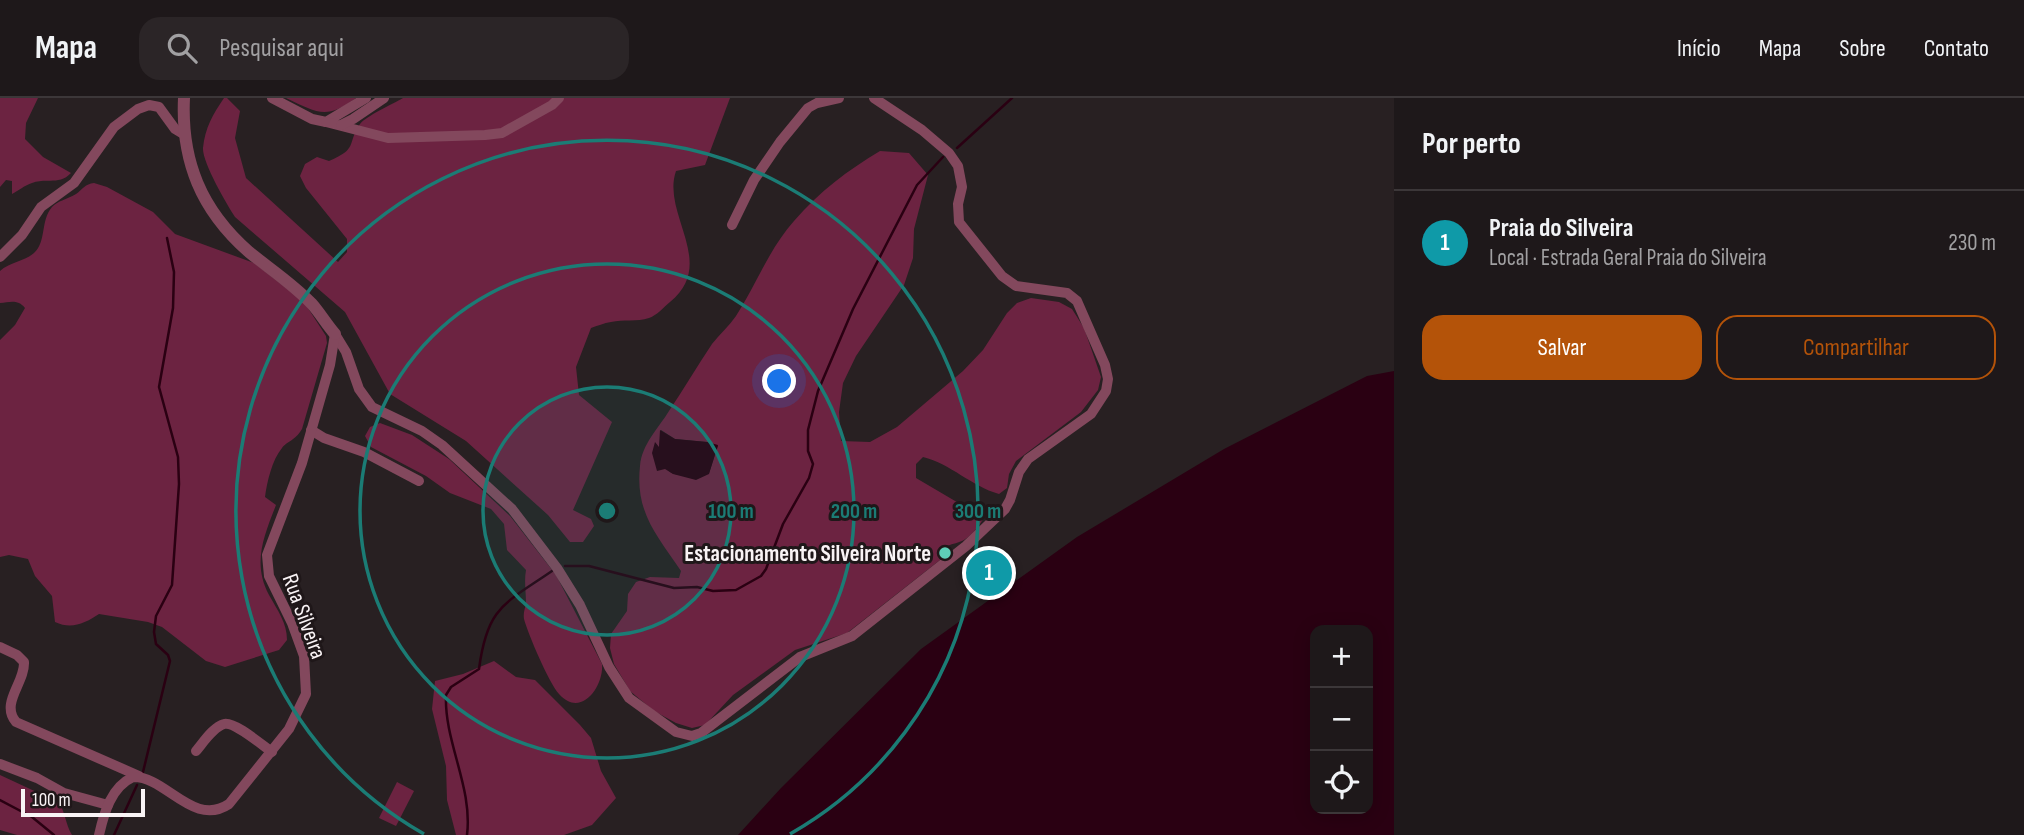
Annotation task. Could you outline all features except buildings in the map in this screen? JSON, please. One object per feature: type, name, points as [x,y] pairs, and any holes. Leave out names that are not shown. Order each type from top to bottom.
[{"type":"street","points":[[184,98],[185,135],[191,170],[211,210],[247,250],[312,304],[346,352],[359,389],[372,407],[422,431],[442,444],[512,509],[557,568],[580,605],[609,667],[629,698],[676,732],[687,736],[701,733],[800,657],[852,636],[966,546],[1005,509],[1024,464],[1091,414],[1105,394],[1108,379],[1105,365],[1077,301],[1067,293],[1016,286],[1002,276],[959,222],[958,204],[962,187],[958,166],[949,153],[922,130],[874,98]]},
{"type":"street","points":[[272,98],[312,119],[388,138],[502,133],[552,105],[559,98]]},
{"type":"street","points":[[326,122],[366,98]]},
{"type":"street","points":[[341,125],[384,98]]},
{"type":"street","points":[[732,225],[754,180],[808,108],[839,98]]},
{"type":"street","points":[[0,257],[22,235],[41,207],[74,183],[106,136],[124,118],[149,105],[159,107],[175,129],[185,135]]},
{"type":"street","name":"Rua Silveira","points":[[0,647],[17,655],[24,662],[25,670],[11,695],[8,710],[10,717],[16,722],[139,777],[192,806],[213,811],[229,804],[297,718],[306,694],[304,656],[292,623],[269,576],[267,555],[294,488],[330,365],[335,334]]},
{"type":"street","points":[[311,430],[324,438],[364,452],[419,481]]},
{"type":"street","points":[[196,751],[217,728],[232,724],[272,752]]},
{"type":"street","points":[[0,764],[37,778],[64,793],[108,806]]},
{"type":"street","points":[[99,835],[108,806],[121,784],[133,777],[139,777]]},
{"type":"shaded area","points":[[0,98],[38,98],[26,123],[25,139],[43,157],[71,173],[62,179],[37,181],[12,194],[12,181],[6,180],[0,187]]},
{"type":"shaded area","points":[[224,98],[240,111],[235,138],[246,178],[338,262],[347,252],[347,239],[306,188],[300,176],[305,164],[317,157],[329,161],[345,153],[363,121],[403,98],[730,98],[705,165],[676,171],[673,187],[675,204],[689,255],[689,271],[683,287],[652,317],[616,321],[591,328],[576,367],[579,395],[612,422],[573,510],[591,519],[594,526],[583,542],[570,542],[548,515],[466,441],[390,394],[345,312],[235,217],[211,173],[203,148],[210,122]]},
{"type":"shaded area","points":[[286,98],[356,98],[337,109],[322,112]]},
{"type":"shaded area","points":[[880,151],[909,153],[928,175],[914,229],[913,258],[904,285],[856,356],[843,383],[839,412],[841,441],[870,442],[897,427],[963,371],[983,350],[1007,313],[1017,303],[1031,298],[1059,302],[1072,309],[1084,328],[1101,377],[1098,390],[1081,412],[1016,461],[1009,474],[1007,488],[999,494],[923,457],[916,464],[916,478],[984,518],[973,533],[944,548],[940,560],[847,633],[795,650],[733,695],[705,725],[692,728],[676,723],[654,711],[630,691],[614,664],[610,648],[611,634],[627,611],[628,594],[636,582],[650,577],[679,578],[681,571],[656,534],[644,510],[639,483],[641,458],[651,437],[712,344],[736,316],[785,232],[824,191]],"holes":[[[661,430],[675,439],[707,442],[718,446],[709,473],[678,475],[668,470],[655,443],[659,448]]]},
{"type":"shaded area","points":[[94,183],[107,187],[153,212],[175,234],[254,263],[304,302],[326,336],[327,343],[302,429],[278,453],[270,471],[265,497],[276,505],[264,539],[261,572],[285,628],[287,640],[279,650],[225,667],[206,661],[162,627],[148,622],[99,614],[78,624],[55,622],[52,596],[35,576],[28,559],[9,555],[0,557],[0,340],[15,325],[25,308],[17,302],[0,303],[0,271],[34,253],[42,237],[48,213],[54,205]]},
{"type":"shaded area","points":[[1394,371],[1394,835],[738,835],[781,788],[921,649],[1077,537],[1224,449],[1367,376]]},
{"type":"shaded area","points":[[380,423],[412,435],[449,459],[510,516],[556,575],[602,664],[602,673],[590,697],[575,703],[567,701],[559,694],[545,669],[524,619],[526,570],[507,550],[504,524],[491,509],[450,493],[426,476],[371,447],[365,436],[370,427]]},
{"type":"shaded area","points":[[660,430],[675,439],[718,445],[709,474],[696,480],[665,469],[657,471],[652,453],[655,442],[659,447]]},
{"type":"shaded area","points":[[494,661],[516,677],[535,680],[591,738],[601,771],[616,798],[592,825],[564,835],[456,835],[447,800],[446,766],[432,709],[435,681],[463,674]]},
{"type":"shaded area","points":[[0,775],[58,802],[72,835],[17,835],[0,830]]},
{"type":"shaded area","points":[[397,782],[414,791],[396,826],[379,818]]},
{"type":"waterway","points":[[957,148],[1012,98]]},
{"type":"waterway","points":[[565,566],[589,566],[674,588],[697,587],[713,591],[736,590],[761,576],[783,524],[809,478],[813,464],[808,451],[808,430],[818,391],[853,309],[917,185],[943,157]]},
{"type":"waterway","points":[[143,772],[170,661],[168,655],[156,644],[154,632],[156,616],[172,585],[179,484],[178,457],[159,387],[173,308],[174,272],[167,238]]},
{"type":"waterway","points":[[467,835],[466,799],[449,730],[446,695],[451,687],[479,669],[487,632],[500,609],[552,571]]},
{"type":"waterway","points":[[114,835],[137,785]]},
{"type":"waterway","points":[[0,800],[32,817],[54,835]]},
{"type":"place","name":"Estacionamento Silveira Norte","points":[[945,553]]},
{"type":"place","name":"Praia do Silveira","points":[[989,573]]}]
